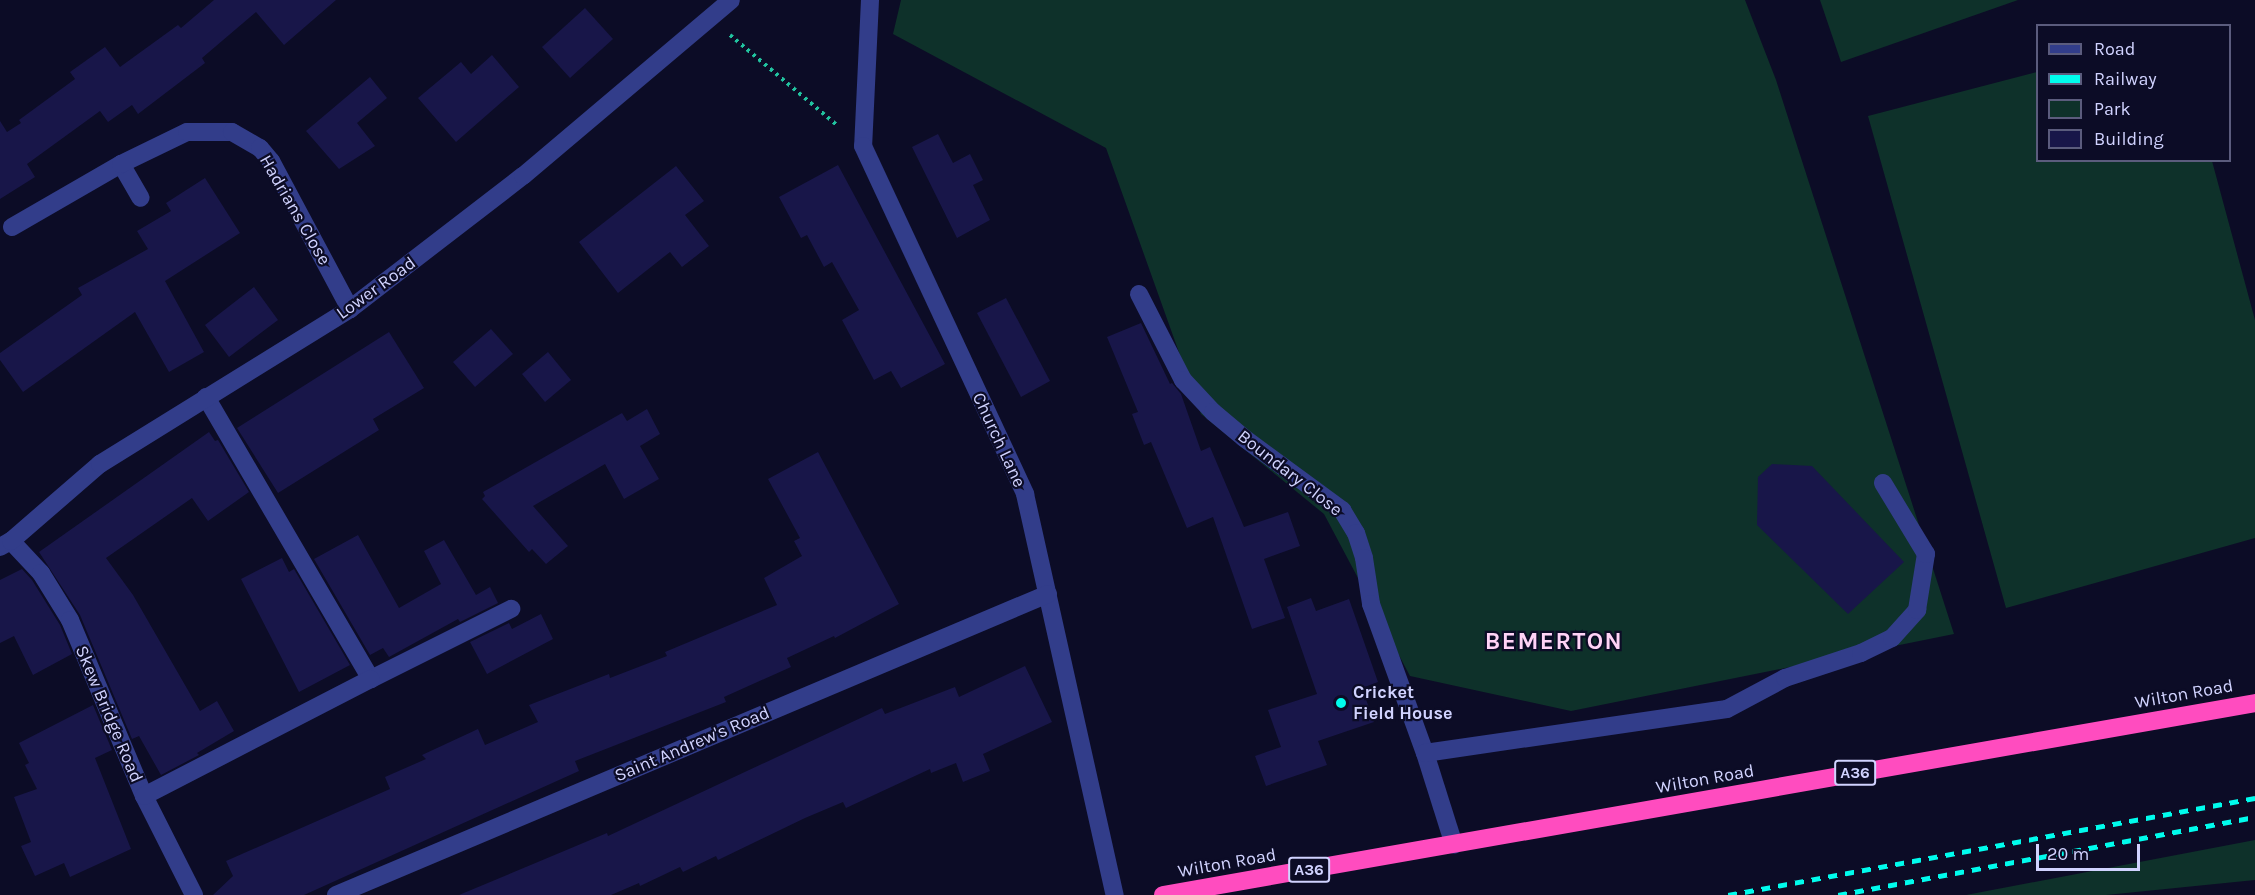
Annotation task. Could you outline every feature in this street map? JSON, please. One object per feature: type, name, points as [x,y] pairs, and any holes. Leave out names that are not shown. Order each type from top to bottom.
[{"type":"highway","name":"Wilton Road","points":[[1163,895],[2255,703]]},
{"type":"street","name":"Lower Road","points":[[6,544],[100,464],[350,309],[523,176],[731,0]]},
{"type":"street","name":"Church Lane","points":[[870,0],[863,146],[1025,494],[1115,895]]},
{"type":"street","name":"Hadrians Close","points":[[12,227],[121,164],[187,132],[232,132],[260,148],[271,162],[350,309]]},
{"type":"street","points":[[121,164],[141,198]]},
{"type":"street","name":"Boundary Close","points":[[1139,294],[1183,380],[1213,412],[1244,438],[1342,510],[1356,532],[1364,558],[1371,604],[1425,753],[1454,845]]},
{"type":"street","points":[[206,397],[371,679]]},
{"type":"street","points":[[1425,753],[1727,709],[1785,678],[1861,653],[1892,638],[1917,610],[1926,554],[1883,483]]},
{"type":"street","name":"Skew Bridge Road","points":[[6,544],[41,573],[70,620],[144,796],[194,895]]},
{"type":"street","name":"Saint Andrew's Road","points":[[336,895],[1048,594]]},
{"type":"street","points":[[144,796],[511,609]]},
{"type":"path","points":[[710,19],[863,146]]},
{"type":"green space","points":[[901,0],[1745,0],[1776,80],[1954,634],[1571,711],[1410,676],[1324,514],[1201,414],[1106,148],[893,34]]},
{"type":"green space","points":[[1820,0],[2018,0],[1841,62]]},
{"type":"green space","points":[[2036,72],[2036,162],[2212,162],[2255,320],[2255,538],[2006,608],[1868,116]]},
{"type":"green space","points":[[2255,840],[2255,880],[2106,895],[1966,895]]},
{"type":"building","points":[[214,0],[336,0],[284,45],[256,12],[202,58],[205,63],[138,114],[132,105],[108,122],[100,111],[27,164],[35,177],[0,199],[0,121],[7,132],[21,123],[19,120],[75,79],[70,72],[105,47],[120,67],[178,25],[181,28]]},
{"type":"building","points":[[585,8],[613,39],[570,78],[542,47]]},
{"type":"building","points":[[492,55],[519,87],[456,142],[418,98],[461,62],[471,74]]},
{"type":"building","points":[[370,77],[387,98],[357,123],[375,146],[339,169],[306,131]]},
{"type":"building","points":[[938,134],[953,163],[970,154],[983,180],[973,185],[990,220],[957,238],[912,147]]},
{"type":"building","points":[[838,165],[945,364],[901,388],[891,371],[874,380],[842,320],[859,310],[832,262],[824,267],[807,235],[801,238],[779,197]]},
{"type":"building","points":[[676,166],[704,201],[685,215],[709,246],[682,267],[670,252],[618,293],[579,242]]},
{"type":"building","points":[[205,178],[240,233],[165,281],[204,352],[169,372],[135,312],[23,392],[0,360],[0,353],[82,295],[78,288],[148,249],[137,231],[171,211],[166,203]]},
{"type":"building","points":[[254,287],[278,320],[229,357],[205,325]]},
{"type":"building","points":[[1006,298],[1050,381],[1021,397],[977,313]]},
{"type":"building","points":[[1141,323],[1170,384],[1172,383],[1181,394],[1201,451],[1210,447],[1244,527],[1288,512],[1300,546],[1264,559],[1285,618],[1252,629],[1213,517],[1187,528],[1151,442],[1144,445],[1132,414],[1138,412],[1107,337]]},
{"type":"building","points":[[491,329],[513,354],[475,387],[453,362]]},
{"type":"building","points":[[389,332],[424,388],[373,419],[379,430],[278,493],[237,428]]},
{"type":"building","points":[[548,352],[571,380],[545,402],[522,374]]},
{"type":"building","points":[[647,409],[660,434],[640,446],[659,479],[624,499],[605,464],[533,506],[568,546],[546,564],[532,549],[529,552],[482,499],[485,496],[483,492],[622,413],[627,421]]},
{"type":"building","points":[[209,432],[215,441],[218,440],[249,492],[208,521],[192,498],[106,558],[133,595],[200,711],[217,701],[234,731],[197,753],[199,755],[161,775],[139,736],[132,739],[80,615],[39,552]]},
{"type":"building","points":[[818,452],[899,604],[835,638],[834,636],[787,658],[791,667],[724,697],[726,702],[575,761],[579,771],[304,895],[213,895],[233,876],[226,861],[390,789],[385,777],[426,759],[422,755],[478,729],[485,745],[538,722],[529,705],[609,674],[610,678],[667,656],[665,652],[777,605],[764,578],[802,556],[794,541],[800,538],[768,479]]},
{"type":"building","points":[[1772,464],[1812,466],[1904,562],[1848,614],[1757,525],[1758,477]]},
{"type":"building","points":[[358,535],[399,608],[441,584],[424,551],[444,540],[476,595],[490,587],[498,603],[460,622],[458,619],[389,657],[383,648],[370,655],[314,559]]},
{"type":"building","points":[[282,558],[289,572],[294,569],[350,665],[299,692],[241,579]]},
{"type":"building","points":[[22,569],[32,580],[60,625],[72,654],[33,675],[14,636],[0,643],[0,580]]},
{"type":"building","points":[[1311,598],[1316,611],[1349,599],[1378,682],[1362,688],[1374,722],[1318,741],[1327,765],[1266,786],[1255,756],[1281,747],[1268,710],[1317,694],[1287,607]]},
{"type":"building","points":[[541,614],[553,639],[487,674],[470,642],[509,623],[512,629]]},
{"type":"building","points":[[1025,666],[1052,722],[983,754],[990,771],[963,782],[956,763],[931,773],[930,769],[846,808],[843,802],[805,818],[718,860],[716,856],[683,872],[680,867],[640,886],[639,883],[611,895],[459,895],[607,833],[608,836],[882,708],[885,714],[955,687],[959,697]]},
{"type":"building","points":[[93,705],[112,750],[95,758],[131,849],[70,877],[64,863],[35,876],[21,846],[31,842],[14,797],[37,789],[25,765],[29,763],[19,743]]},
{"type":"railway","points":[[1728,895],[2255,798]]},
{"type":"railway","points":[[1838,895],[2255,817]]},
{"type":"place","name":"Cricket Field House","points":[[1341,703]]},
{"type":"district","name":"BEMERTON","points":[[1554,642]]}]
